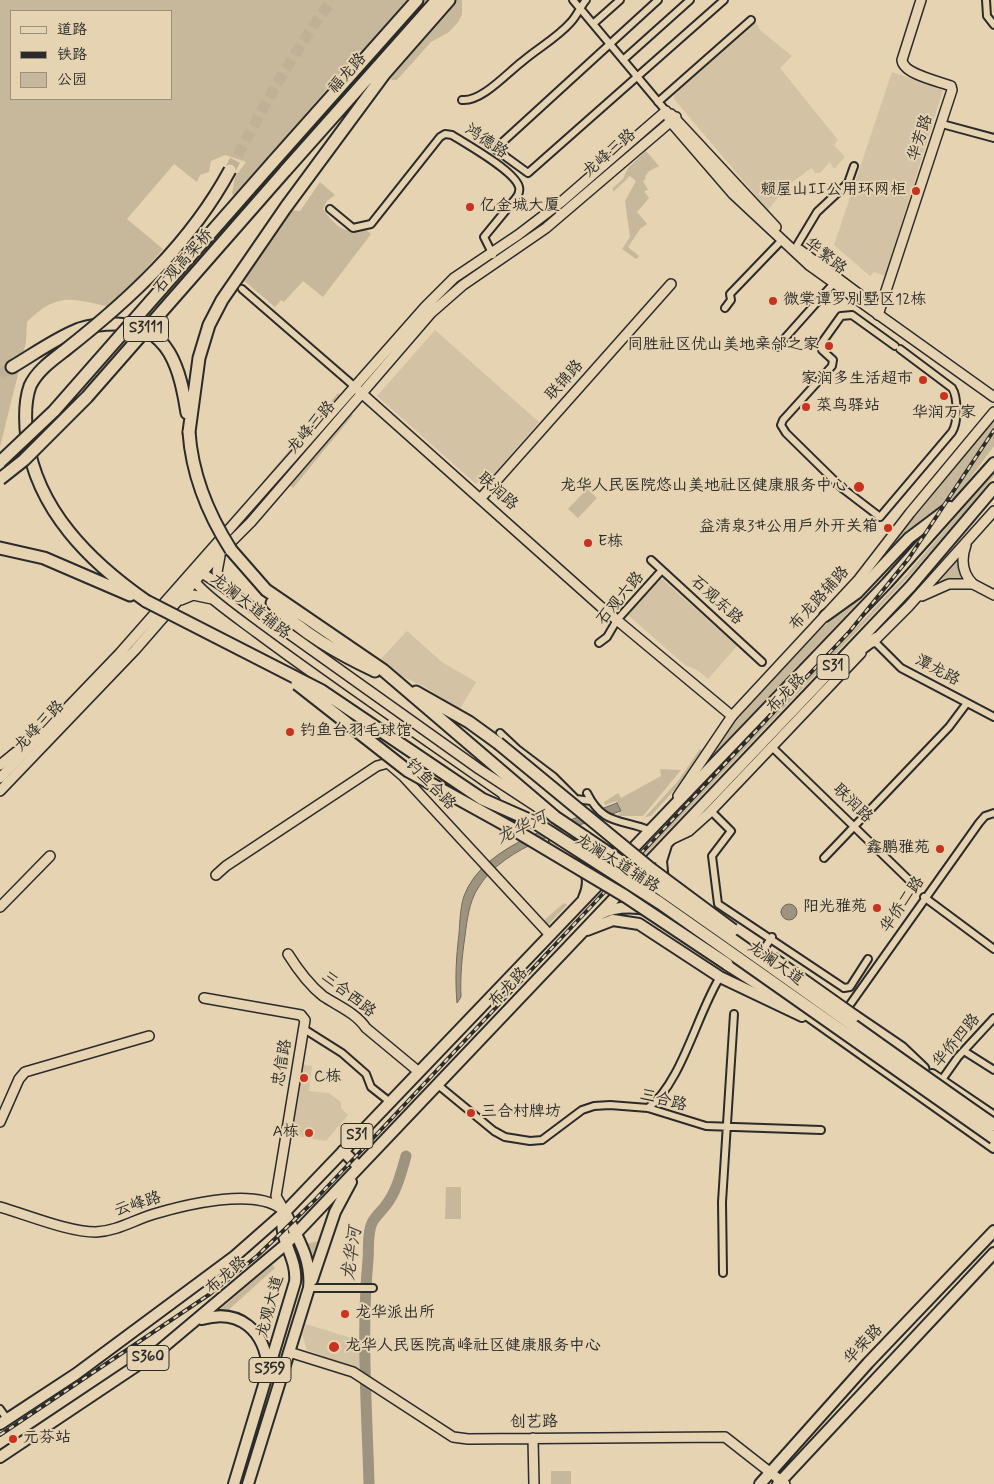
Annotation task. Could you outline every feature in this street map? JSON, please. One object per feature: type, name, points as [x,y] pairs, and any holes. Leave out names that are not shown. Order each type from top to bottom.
[{"type":"highway","name":"福龙路","points":[[273,162],[417,0]]},
{"type":"highway","name":"福龙路","points":[[284,171],[437,0]]},
{"type":"highway","points":[[189,432],[197,368],[210,325],[230,286],[385,73],[449,0]]},
{"type":"highway","name":"石观高架桥","points":[[0,462],[54,411],[273,162]]},
{"type":"highway","points":[[146,601],[108,574],[91,557],[66,527],[40,487],[28,448],[25,425],[26,405],[30,386],[38,373],[131,296],[154,272],[201,218],[230,170]]},
{"type":"highway","name":"石观高架桥","points":[[0,479],[24,460],[87,396],[284,171]]},
{"type":"highway","points":[[12,367],[78,330],[105,324],[134,326],[156,338],[174,359],[183,385],[193,462],[202,494],[226,551],[256,587],[303,630],[352,660],[431,700],[483,732],[651,869],[844,1019],[901,1048],[923,1069]]},
{"type":"highway","points":[[0,548],[44,558],[146,601],[265,662],[318,699],[408,770],[511,828],[625,896],[801,1011]]},
{"type":"highway","name":"龙澜大道","points":[[226,551],[266,590],[383,670],[555,818],[752,952],[859,1031],[994,1124]]},
{"type":"highway","name":"龙澜大道","points":[[265,662],[343,703],[482,799],[534,825],[660,903],[994,1138]]},
{"type":"main road","name":"华芳路","points":[[879,312],[942,124],[952,88],[908,71],[902,63],[921,0]]},
{"type":"main road","name":"华繁路","points":[[666,111],[745,196],[796,247],[879,312],[994,397]]},
{"type":"main road","name":"龙峰三路","points":[[0,778],[120,653],[354,386],[445,287],[491,252],[518,236],[560,203],[666,111]]},
{"type":"main road","name":"华繁路","points":[[673,119],[733,194],[781,241],[809,265],[994,390]]},
{"type":"main road","name":"龙峰三路","points":[[0,791],[135,650],[202,573],[226,551],[431,313],[463,285],[546,228],[673,119]]},
{"type":"main road","name":"联锦路","points":[[481,498],[671,284]]},
{"type":"main road","name":"联润路","points":[[354,386],[617,620],[732,716]]},
{"type":"main road","name":"布龙路辅路","points":[[670,809],[732,716],[865,572],[910,514],[993,414]]},
{"type":"main road","name":"布龙路","points":[[4,1421],[76,1374],[196,1286],[235,1256],[285,1212],[670,809],[692,789],[887,583],[994,463]]},
{"type":"main road","name":"布龙路","points":[[0,1458],[144,1360],[197,1321],[286,1244],[911,586],[994,488]]},
{"type":"main road","points":[[825,616],[857,593],[909,538],[969,493]]},
{"type":"main road","points":[[673,899],[665,890],[661,871],[663,851],[668,841],[689,831],[711,812],[908,607],[994,511]]},
{"type":"main road","points":[[970,538],[963,560],[966,574],[973,584]]},
{"type":"main road","points":[[225,588],[219,580],[217,564],[226,551]]},
{"type":"main road","name":"龙澜大道辅路","points":[[844,1019],[673,899],[440,741],[225,588],[202,573],[192,573],[195,582],[214,600],[303,666],[572,853],[671,916],[778,991],[801,1011],[994,1147]]},
{"type":"main road","points":[[908,607],[925,594],[943,585],[957,582],[973,584],[994,595]]},
{"type":"main road","points":[[175,605],[193,595],[214,600]]},
{"type":"main road","points":[[821,679],[875,640]]},
{"type":"main road","points":[[430,755],[440,741]]},
{"type":"main road","points":[[0,765],[16,752],[33,744]]},
{"type":"main road","name":"钓鱼合路","points":[[216,875],[226,866],[384,763],[391,765],[403,776],[550,935]]},
{"type":"main road","points":[[692,789],[706,801]]},
{"type":"main road","points":[[584,839],[616,849],[630,845],[648,834]]},
{"type":"main road","points":[[572,853],[588,876],[587,892],[581,903]]},
{"type":"main road","points":[[0,907],[50,856]]},
{"type":"main road","points":[[593,919],[608,910],[625,908],[647,909],[671,916]]},
{"type":"main road","points":[[576,938],[604,922],[629,921],[651,931],[720,977],[827,1028],[844,1019]]},
{"type":"main road","name":"三合西路","points":[[288,954],[297,970],[316,990],[360,1020],[366,1028],[419,1072]]},
{"type":"main road","name":"忠信路","points":[[204,998],[301,1015],[305,1020],[276,1196],[285,1212]]},
{"type":"main road","points":[[838,1036],[844,1019]]},
{"type":"main road","points":[[0,1122],[19,1079],[26,1072],[149,1036]]},
{"type":"main road","points":[[923,1069],[994,1117]]},
{"type":"main road","points":[[309,1288],[335,1212],[359,1167],[343,1151]]},
{"type":"main road","name":"云峰路","points":[[0,1207],[74,1229],[95,1232],[117,1229],[155,1214],[224,1200],[265,1201],[275,1204],[285,1212]]},
{"type":"main road","name":"龙观大道","points":[[248,1484],[309,1288],[309,1266],[285,1212]]},
{"type":"main road","name":"龙观大道","points":[[234,1484],[268,1376],[295,1278],[295,1264],[286,1244],[282,1226],[285,1212]]},
{"type":"main road","name":"华荣路","points":[[760,1484],[888,1342],[994,1231]]},
{"type":"main road","name":"华荣路","points":[[781,1483],[994,1253]]},
{"type":"main road","points":[[197,1321],[222,1315],[238,1319],[248,1326],[263,1347],[268,1376]]},
{"type":"main road","name":"创艺路","points":[[289,1352],[359,1376],[453,1437],[468,1439],[725,1437],[781,1483]]},
{"type":"main road","points":[[534,1438],[534,1484]]},
{"type":"street","name":"华繁路","points":[[573,0],[666,111]]},
{"type":"street","points":[[462,100],[472,98],[490,88],[524,59],[537,52],[569,24],[586,0]]},
{"type":"street","points":[[593,24],[620,0]]},
{"type":"street","points":[[658,0],[495,148],[528,173],[724,0]]},
{"type":"street","points":[[623,60],[690,0]]},
{"type":"street","points":[[986,0],[987,18],[994,25]]},
{"type":"street","points":[[658,101],[751,20]]},
{"type":"street","points":[[942,124],[994,138]]},
{"type":"street","name":"鸿德路","points":[[330,209],[353,228],[371,224],[440,137],[448,134],[507,172],[519,184],[520,190],[516,198],[484,237],[496,262]]},
{"type":"street","points":[[796,247],[818,212],[848,183],[854,166]]},
{"type":"street","points":[[725,308],[731,300],[730,294],[781,241]]},
{"type":"street","points":[[777,347],[834,283]]},
{"type":"street","name":"联润路","points":[[242,288],[354,386]]},
{"type":"street","points":[[846,314],[852,315],[897,348],[952,388],[954,393],[955,425],[952,432],[885,514],[880,517],[838,485],[786,433],[781,425],[783,420],[832,366],[833,360],[822,350],[821,344],[841,316],[846,314]]},
{"type":"street","name":"石观东路","points":[[651,560],[762,662]]},
{"type":"street","name":"石观六路","points":[[599,643],[607,637],[617,620],[662,570]]},
{"type":"street","name":"潭龙路","points":[[875,640],[902,668],[994,717]]},
{"type":"street","points":[[824,858],[949,727],[967,703]]},
{"type":"street","points":[[500,732],[517,749],[554,777],[576,799],[591,801]]},
{"type":"street","name":"联润路","points":[[772,748],[910,881]]},
{"type":"street","points":[[587,793],[591,801],[608,818],[648,834]]},
{"type":"street","points":[[711,812],[731,831],[712,856],[716,901],[844,988],[850,986],[868,959]]},
{"type":"street","name":"华侨二路","points":[[844,1019],[924,898],[979,823],[985,816],[994,813]]},
{"type":"street","points":[[924,898],[994,949]]},
{"type":"street","points":[[757,959],[771,939]]},
{"type":"street","points":[[648,1108],[666,1090],[706,1000],[720,977]]},
{"type":"street","points":[[723,1272],[722,1202],[734,1014]]},
{"type":"street","name":"华侨四路","points":[[941,1081],[964,1051],[994,1018]]},
{"type":"street","points":[[304,1029],[342,1053],[366,1074],[372,1087],[390,1102]]},
{"type":"street","points":[[964,1051],[994,1070]]},
{"type":"street","name":"三合路","points":[[438,1085],[494,1131],[505,1137],[530,1141],[542,1140],[570,1117],[594,1106],[648,1108],[696,1123],[726,1127],[821,1130]]},
{"type":"street","points":[[309,1288],[373,1288]]},
{"type":"street","points":[[0,1409],[4,1421]]},
{"type":"shaded area","points":[[755,21],[760,30],[792,56],[780,68],[838,140],[834,145],[845,157],[834,169],[830,162],[820,173],[815,173],[812,168],[806,172],[788,185],[768,210],[674,99],[674,93]]},
{"type":"shaded area","points":[[892,72],[943,90],[885,276],[874,272],[870,276],[834,245]]},
{"type":"shaded area","points":[[435,330],[539,422],[483,487],[478,482],[476,484],[377,396]]},
{"type":"shaded area","points":[[659,579],[662,579],[737,646],[708,679],[697,670],[685,665],[627,614]]},
{"type":"shaded area","points":[[407,631],[442,662],[476,682],[460,709],[423,686],[399,675],[379,661]]},
{"type":"shaded area","points":[[617,803],[621,811],[542,839],[505,860],[490,873],[478,888],[472,899],[469,911],[462,959],[461,997],[457,1003],[456,969],[461,910],[464,896],[474,877],[490,861],[530,836]]},
{"type":"shaded area","points":[[789,904],[795,906],[797,912],[795,918],[789,920],[783,918],[781,912],[783,906]]},
{"type":"shaded area","points":[[300,1064],[312,1066],[309,1091],[329,1093],[341,1102],[341,1108],[348,1115],[326,1141],[290,1135]]},
{"type":"shaded area","name":"龙华人民医院高峰社区健康服务中心","points":[[306,1324],[361,1341],[359,1369],[307,1350],[302,1334]]},
{"type":"green space","points":[[0,0],[462,0],[462,14],[459,21],[449,32],[431,42],[397,80],[392,80],[360,50],[235,197],[232,194],[235,177],[246,162],[225,155],[211,161],[209,172],[200,175],[197,182],[174,164],[127,219],[163,249],[112,308],[76,300],[57,302],[38,312],[27,322],[26,342],[0,447]]},
{"type":"green space","points":[[646,151],[659,166],[649,171],[645,177],[646,179],[643,181],[648,190],[644,191],[649,198],[637,212],[647,224],[640,229],[628,247],[639,256],[636,259],[622,249],[630,237],[625,201],[636,181],[630,176],[613,192],[613,188],[623,179],[628,168]]},
{"type":"green space","points":[[320,182],[335,195],[327,201],[323,209],[332,220],[341,228],[352,232],[366,230],[371,234],[323,297],[303,281],[284,302],[281,300],[275,307],[242,279],[292,210],[300,211]]},
{"type":"green space","points":[[338,393],[340,394],[265,482],[263,481]]},
{"type":"green space","points":[[351,414],[353,415],[293,488],[290,485]]},
{"type":"green space","points":[[994,423],[994,446],[960,492],[856,588],[909,518],[990,424]]},
{"type":"green space","points":[[994,472],[994,476],[957,522],[909,576],[641,859],[639,857],[907,574]]},
{"type":"green space","points":[[587,489],[597,498],[578,518],[568,509]]},
{"type":"green space","points":[[937,519],[700,769],[745,707],[812,636],[857,598],[899,551]]},
{"type":"green space","points":[[961,554],[966,579],[956,578],[936,582]]},
{"type":"green space","points":[[700,749],[704,751],[684,779],[651,816],[645,817],[678,781]]},
{"type":"green space","points":[[660,769],[681,770],[643,816],[617,816],[621,812],[617,801],[605,805],[604,802],[618,793],[621,798],[661,776]]},
{"type":"green space","points":[[564,903],[567,905],[547,926],[542,922]]},
{"type":"green space","points":[[446,1187],[461,1187],[461,1219],[445,1219]]},
{"type":"green space","points":[[319,1241],[313,1259],[312,1260],[305,1244]]},
{"type":"green space","points":[[272,1265],[275,1268],[224,1314],[217,1312]]},
{"type":"green space","points":[[551,1471],[571,1471],[571,1484],[551,1484]]},
{"type":"waterway","name":"龙华河","points":[[369,1484],[365,1316],[370,1227],[373,1220],[390,1200],[406,1156]]},
{"type":"tunnel","points":[[230,170],[290,62],[332,0]]},
{"type":"tunnel","points":[[0,375],[12,367]]},
{"type":"railway","points":[[0,1435],[210,1294],[257,1256],[313,1202],[850,631],[909,558],[994,430]]},
{"type":"place","name":"赖屋山II公用环网柜","points":[[916,191]]},
{"type":"place","name":"亿金城大厦","points":[[470,207]]},
{"type":"place","name":"微棠谭罗别墅区12栋","points":[[773,301]]},
{"type":"place","name":"同胜社区优山美地亲邻之家","points":[[829,346]]},
{"type":"place","name":"家润多生活超市","points":[[923,380]]},
{"type":"place","name":"华润万家","points":[[944,396]]},
{"type":"place","name":"菜鸟驿站","points":[[806,407]]},
{"type":"place","name":"龙华人民医院悠山美地社区健康服务中心","points":[[859,487]]},
{"type":"place","name":"益清泉3#公用户外开关箱","points":[[888,528]]},
{"type":"place","name":"E栋","points":[[588,543]]},
{"type":"place","name":"钓鱼台羽毛球馆","points":[[290,732]]},
{"type":"place","name":"鑫鹏雅苑","points":[[940,849]]},
{"type":"place","name":"阳光雅苑","points":[[877,908]]},
{"type":"place","name":"C栋","points":[[304,1078]]},
{"type":"place","name":"三合村牌坊","points":[[471,1113]]},
{"type":"place","name":"A栋","points":[[309,1133]]},
{"type":"place","name":"龙华派出所","points":[[345,1314]]},
{"type":"place","name":"龙华人民医院高峰社区健康服务中心","points":[[334,1347]]},
{"type":"place","name":"元芬站","points":[[13,1439]]}]
